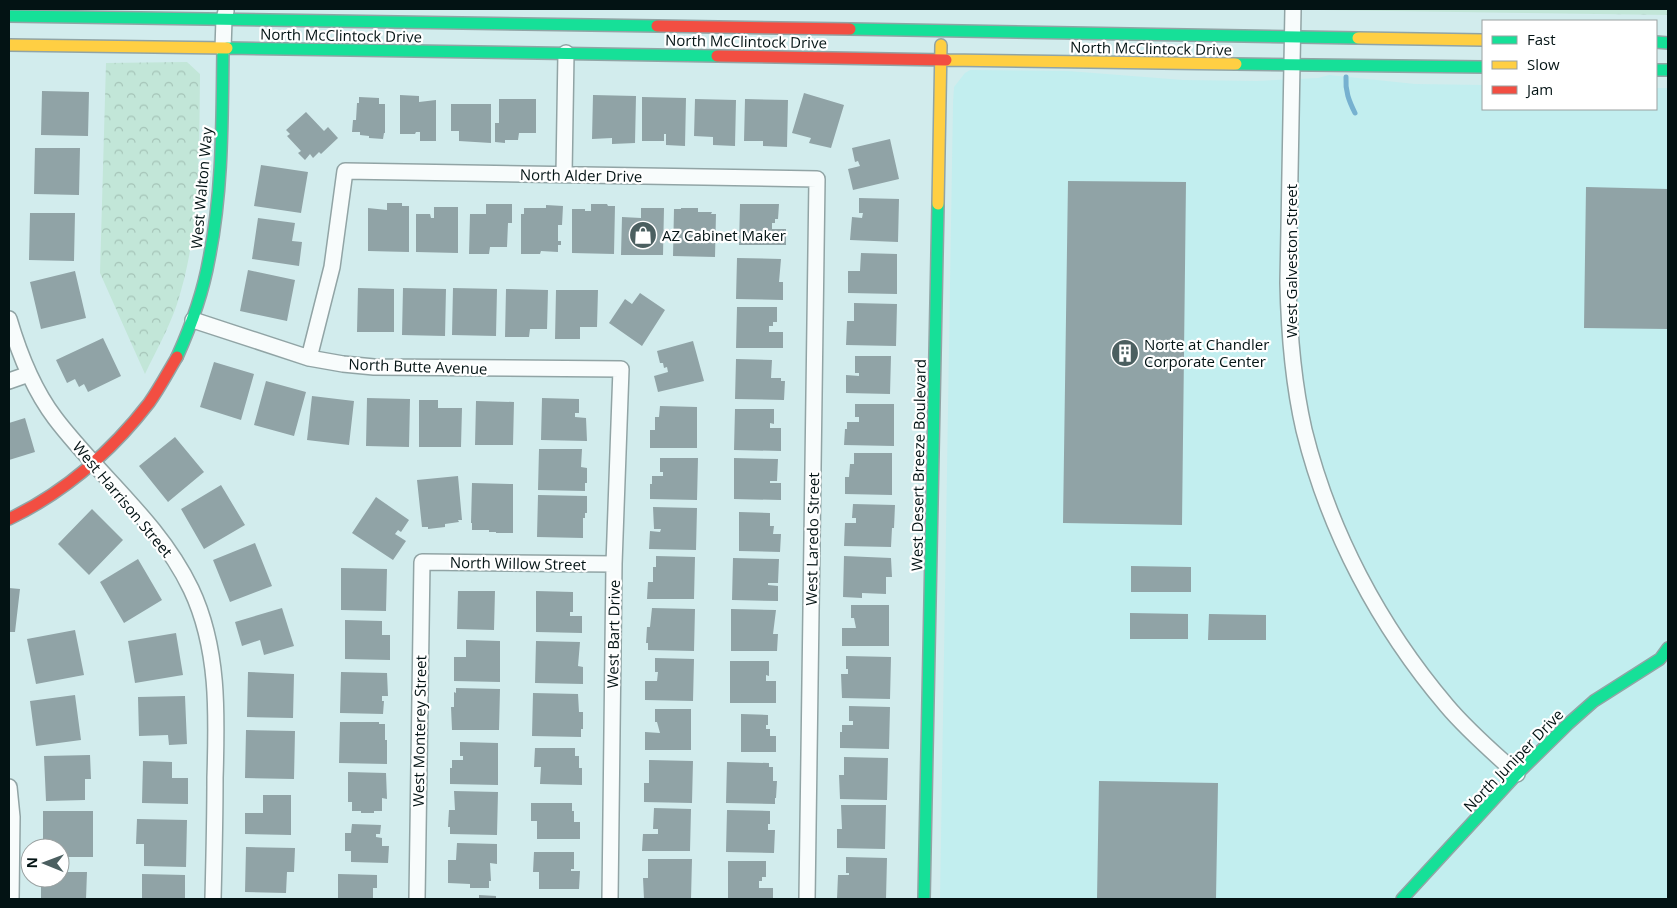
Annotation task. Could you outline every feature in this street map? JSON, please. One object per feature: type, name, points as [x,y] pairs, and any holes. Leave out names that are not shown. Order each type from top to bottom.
[{"type":"main road","name":"North McClintock Drive","points":[[9,16],[224,12],[655,21],[941,31],[1482,40]]},
{"type":"main road","name":"West Desert Breeze Boulevard","points":[[924,899],[941,31]]},
{"type":"main road","name":"North McClintock Drive","points":[[9,45],[1482,67]]},
{"type":"main road","name":"West Walton Way","points":[[9,519],[53,495],[94,464],[129,429],[154,397],[178,354],[193,320],[210,262],[216,224],[222,146],[223,49]]},
{"type":"main road","name":"North Juniper Drive","points":[[1402,899],[1517,774],[1594,701],[1664,659],[1668,648]]},
{"type":"street","name":"West Galveston Street","points":[[1293,9],[1289,308],[1293,364],[1300,409],[1314,463],[1336,526],[1358,575],[1407,655],[1461,721],[1517,774]]},
{"type":"street","points":[[223,49],[224,12]]},
{"type":"street","points":[[564,174],[566,53]]},
{"type":"street","name":"North Alder Drive","points":[[309,358],[332,267],[345,171],[817,179]]},
{"type":"street","name":"West Laredo Street","points":[[806,899],[817,179]]},
{"type":"street","name":"West Harrison Street","points":[[9,318],[29,374],[54,417],[152,529],[173,558],[191,589],[203,622],[212,657],[217,720],[213,899]]},
{"type":"street","name":"North Butte Avenue","points":[[193,320],[309,358],[374,368],[621,369]]},
{"type":"street","name":"West Bart Drive","points":[[610,899],[614,564],[621,369]]},
{"type":"street","points":[[9,381],[29,374]]},
{"type":"street","name":"North Willow Street","points":[[422,562],[614,564]]},
{"type":"street","name":"West Monterey Street","points":[[417,899],[422,562]]},
{"type":"street","points":[[9,787],[12,817],[11,899]]},
{"type":"shaded area","points":[[970,70],[1068,71],[1183,80],[1257,81],[1318,78],[1329,75],[1415,84],[1482,85],[1482,110],[1657,110],[1657,88],[1668,88],[1668,899],[940,899],[953,103],[954,87],[965,73]]},
{"type":"green space","points":[[1317,9],[1668,9],[1668,15],[1319,10]]},
{"type":"green space","points":[[187,62],[200,74],[199,161],[195,219],[191,248],[177,304],[145,374],[100,273],[106,63]]},
{"type":"building","points":[[42,91],[89,92],[88,136],[41,135]]},
{"type":"building","points":[[804,93],[844,105],[831,148],[809,143],[811,138],[792,133]]},
{"type":"building","points":[[400,95],[419,96],[419,102],[436,100],[436,141],[420,141],[420,132],[400,134]]},
{"type":"building","points":[[593,95],[636,96],[635,143],[612,144],[612,138],[592,139]]},
{"type":"building","points":[[359,97],[379,98],[379,104],[385,104],[385,133],[383,139],[369,138],[369,136],[360,135],[360,132],[352,132],[353,120],[356,120]]},
{"type":"building","points":[[642,97],[686,98],[685,146],[666,145],[666,134],[664,134],[664,141],[642,141]]},
{"type":"building","points":[[499,99],[536,99],[536,133],[519,133],[518,140],[505,140],[505,143],[495,142],[495,123],[499,123]]},
{"type":"building","points":[[695,99],[736,100],[735,146],[713,145],[713,137],[694,136]]},
{"type":"building","points":[[745,99],[788,100],[787,147],[763,146],[763,141],[744,141]]},
{"type":"building","points":[[451,104],[491,104],[491,143],[459,141],[459,131],[451,131]]},
{"type":"building","points":[[306,112],[324,131],[328,127],[338,138],[321,154],[319,152],[313,158],[310,154],[305,160],[298,153],[301,151],[287,136],[290,134],[286,130]]},
{"type":"building","points":[[890,139],[899,179],[853,190],[848,169],[860,166],[858,161],[855,162],[852,148]]},
{"type":"building","points":[[35,148],[80,148],[79,195],[34,194]]},
{"type":"building","points":[[261,165],[308,172],[301,213],[254,206]]},
{"type":"building","name":"Norte at Chandler Corporate Center","points":[[1068,181],[1186,182],[1182,525],[1063,523]]},
{"type":"building","points":[[1586,187],[1668,189],[1668,329],[1584,328]]},
{"type":"building","points":[[859,198],[899,199],[898,242],[850,240],[852,217],[862,218],[863,213],[859,213]]},
{"type":"building","points":[[387,203],[402,203],[402,206],[409,206],[409,252],[368,251],[368,208],[387,210]]},
{"type":"building","points":[[486,204],[512,204],[512,223],[508,223],[507,247],[490,247],[489,254],[469,254],[470,214],[486,214]]},
{"type":"building","points":[[591,204],[615,206],[614,254],[572,253],[572,209],[591,211]]},
{"type":"building","points":[[740,204],[779,204],[778,219],[775,219],[775,223],[772,223],[772,229],[786,229],[786,245],[739,245]]},
{"type":"building","points":[[546,205],[563,206],[562,225],[558,225],[558,241],[561,241],[561,245],[558,245],[558,252],[541,251],[540,254],[521,254],[521,214],[524,214],[524,208],[546,208]]},
{"type":"building","points":[[434,207],[458,207],[458,253],[416,252],[416,214],[430,214],[431,218],[434,218]]},
{"type":"building","points":[[641,208],[664,208],[663,255],[621,255],[622,217],[641,218]]},
{"type":"building","points":[[698,208],[698,212],[712,212],[711,214],[716,214],[715,257],[673,256],[674,209]]},
{"type":"building","points":[[30,213],[75,213],[74,261],[29,260]]},
{"type":"building","points":[[258,218],[295,223],[292,241],[302,242],[299,266],[252,259]]},
{"type":"building","points":[[861,253],[897,254],[897,294],[848,293],[848,271],[860,271]]},
{"type":"building","points":[[737,258],[781,259],[779,282],[783,282],[783,300],[736,299]]},
{"type":"building","points":[[248,270],[295,280],[287,321],[240,311]]},
{"type":"building","points":[[75,271],[86,318],[41,329],[30,282]]},
{"type":"building","points":[[358,288],[394,289],[394,332],[357,332]]},
{"type":"building","points":[[403,288],[446,289],[445,336],[402,335]]},
{"type":"building","points":[[453,288],[497,289],[496,336],[452,335]]},
{"type":"building","points":[[506,289],[548,290],[547,329],[530,329],[529,337],[505,337]]},
{"type":"building","points":[[556,290],[598,290],[597,327],[580,327],[580,339],[555,339]]},
{"type":"building","points":[[640,293],[665,310],[642,346],[609,323],[625,299],[632,304]]},
{"type":"building","points":[[854,303],[897,304],[896,346],[846,345],[847,321],[854,321]]},
{"type":"building","points":[[737,307],[777,307],[777,322],[773,322],[773,326],[769,326],[769,332],[783,332],[783,348],[736,348]]},
{"type":"building","points":[[103,338],[121,376],[88,392],[84,384],[79,387],[75,379],[67,383],[56,360]]},
{"type":"building","points":[[693,341],[704,381],[658,392],[654,376],[668,372],[667,367],[664,368],[663,363],[660,363],[657,351]]},
{"type":"building","points":[[855,356],[891,356],[890,394],[846,393],[846,375],[859,376],[859,373],[855,373]]},
{"type":"building","points":[[736,359],[772,360],[771,378],[781,378],[781,381],[785,381],[784,400],[735,399]]},
{"type":"building","points":[[214,362],[254,374],[241,420],[200,407]]},
{"type":"building","points":[[266,381],[306,392],[294,436],[254,425]]},
{"type":"building","points":[[312,396],[354,401],[349,445],[307,440]]},
{"type":"building","points":[[367,398],[410,399],[409,447],[366,446]]},
{"type":"building","points":[[542,398],[579,399],[579,413],[575,413],[575,417],[586,418],[587,441],[541,440]]},
{"type":"building","points":[[419,400],[438,400],[438,408],[462,408],[461,447],[419,447]]},
{"type":"building","points":[[476,401],[514,402],[513,445],[475,445]]},
{"type":"building","points":[[855,404],[894,404],[894,446],[844,445],[847,422],[859,422],[859,417],[855,417]]},
{"type":"building","points":[[660,406],[697,407],[697,448],[650,448],[650,430],[655,430],[655,417],[659,417]]},
{"type":"building","points":[[735,409],[774,409],[774,424],[770,423],[770,428],[781,428],[781,451],[734,450]]},
{"type":"building","points":[[25,418],[35,452],[9,460],[9,423]]},
{"type":"building","points":[[175,437],[204,472],[168,502],[139,466]]},
{"type":"building","points":[[539,449],[582,449],[581,467],[587,468],[585,491],[538,490]]},
{"type":"building","points":[[854,453],[892,453],[892,495],[845,494],[845,477],[849,477],[850,464],[854,464]]},
{"type":"building","points":[[660,458],[698,458],[697,500],[650,499],[652,476],[663,476],[663,472],[660,472]]},
{"type":"building","points":[[734,458],[778,459],[777,481],[770,481],[770,483],[781,483],[781,500],[734,499]]},
{"type":"building","points":[[458,476],[462,520],[445,524],[445,527],[428,529],[428,527],[422,527],[417,480]]},
{"type":"building","points":[[472,483],[513,484],[513,533],[472,530]]},
{"type":"building","points":[[221,485],[245,525],[204,549],[181,509]]},
{"type":"building","points":[[538,495],[587,496],[587,513],[585,513],[585,518],[583,518],[583,538],[537,537]]},
{"type":"building","points":[[376,497],[409,520],[401,532],[398,530],[395,534],[406,541],[393,560],[352,533]]},
{"type":"building","points":[[853,504],[895,505],[891,547],[844,546],[845,523],[856,523],[856,518],[852,518]]},
{"type":"building","points":[[653,507],[697,508],[696,550],[649,549],[650,531],[660,532],[661,529],[654,529]]},
{"type":"building","points":[[92,509],[123,540],[89,575],[58,544]]},
{"type":"building","points":[[739,512],[770,513],[770,526],[774,526],[773,534],[781,534],[780,552],[739,551]]},
{"type":"building","points":[[255,543],[272,586],[230,602],[213,560]]},
{"type":"building","points":[[656,556],[695,557],[694,599],[647,599],[648,582],[653,582],[653,567],[656,567]]},
{"type":"building","points":[[844,556],[891,558],[892,577],[886,577],[886,594],[862,593],[862,598],[843,597]]},
{"type":"building","points":[[733,558],[779,559],[778,583],[768,583],[768,585],[778,586],[778,601],[732,600]]},
{"type":"building","points":[[138,559],[162,600],[124,623],[100,582]]},
{"type":"building","points":[[1131,566],[1191,567],[1191,592],[1131,592]]},
{"type":"building","points":[[341,568],[387,569],[386,611],[341,610]]},
{"type":"building","points":[[9,588],[20,589],[15,632],[9,632]]},
{"type":"building","points":[[458,591],[495,591],[494,630],[457,629]]},
{"type":"building","points":[[536,591],[573,592],[573,612],[570,612],[570,616],[582,616],[582,633],[536,632]]},
{"type":"building","points":[[851,605],[889,605],[889,646],[842,646],[842,628],[856,628],[854,618],[851,618]]},
{"type":"building","points":[[282,608],[294,646],[264,655],[260,640],[242,646],[235,622]]},
{"type":"building","points":[[652,608],[695,609],[694,651],[648,650],[648,643],[646,643],[647,627],[650,627]]},
{"type":"building","points":[[731,609],[776,610],[773,634],[778,634],[777,651],[731,651]]},
{"type":"building","points":[[1130,613],[1188,614],[1188,639],[1130,639]]},
{"type":"building","points":[[1209,614],[1266,615],[1266,640],[1208,640]]},
{"type":"building","points":[[345,620],[382,621],[382,635],[390,635],[390,660],[345,659]]},
{"type":"building","points":[[75,630],[84,675],[36,684],[27,639]]},
{"type":"building","points":[[176,633],[183,675],[135,683],[128,641]]},
{"type":"building","points":[[466,640],[500,641],[500,682],[454,681],[454,657],[466,657]]},
{"type":"building","points":[[536,641],[580,642],[578,666],[583,667],[583,684],[535,683]]},
{"type":"building","points":[[846,656],[891,657],[890,699],[842,698],[841,674],[848,674]]},
{"type":"building","points":[[655,658],[694,659],[693,701],[645,700],[645,681],[657,681],[658,672],[655,672]]},
{"type":"building","points":[[730,661],[769,661],[769,676],[766,675],[766,681],[776,681],[776,703],[730,703]]},
{"type":"building","points":[[248,672],[294,674],[293,718],[247,717]]},
{"type":"building","points":[[341,672],[387,673],[388,696],[382,696],[382,701],[384,701],[383,714],[340,713]]},
{"type":"building","points":[[456,688],[500,689],[499,730],[452,730],[451,707],[454,707],[454,692],[456,693]]},
{"type":"building","points":[[533,693],[578,694],[579,712],[583,712],[581,737],[532,736]]},
{"type":"building","points":[[75,695],[81,740],[36,746],[30,701]]},
{"type":"building","points":[[185,696],[187,744],[169,745],[168,735],[139,736],[138,697]]},
{"type":"building","points":[[849,706],[890,707],[889,749],[840,748],[842,725],[853,725],[853,721],[849,721]]},
{"type":"building","points":[[655,709],[691,709],[691,750],[645,750],[645,732],[660,733],[657,722],[655,722]]},
{"type":"building","points":[[741,714],[768,715],[766,729],[770,729],[770,736],[776,736],[776,752],[741,752]]},
{"type":"building","points":[[340,722],[379,722],[379,724],[385,724],[387,764],[339,763]]},
{"type":"building","points":[[246,730],[295,731],[294,779],[245,778]]},
{"type":"building","points":[[460,742],[498,743],[498,785],[450,784],[452,760],[463,760],[463,756],[460,756]]},
{"type":"building","points":[[535,748],[575,748],[575,756],[579,756],[579,768],[582,768],[582,785],[540,784],[541,767],[534,767]]},
{"type":"building","points":[[90,755],[91,779],[85,779],[85,800],[46,801],[44,756]]},
{"type":"building","points":[[844,757],[888,758],[887,800],[840,799],[839,775],[844,775]]},
{"type":"building","points":[[649,760],[693,761],[692,803],[644,802],[644,783],[649,783]]},
{"type":"building","points":[[143,761],[172,762],[172,778],[188,778],[188,804],[142,803]]},
{"type":"building","points":[[727,762],[769,763],[769,767],[773,767],[773,781],[777,781],[775,804],[726,803]]},
{"type":"building","points":[[348,772],[386,773],[387,799],[382,798],[382,811],[361,813],[361,811],[352,811],[352,802],[348,802]]},
{"type":"building","points":[[1099,781],[1218,783],[1216,899],[1097,899]]},
{"type":"building","points":[[454,791],[498,792],[497,835],[450,834],[450,827],[448,827],[449,810],[455,810]]},
{"type":"building","points":[[263,795],[291,795],[291,835],[245,834],[245,813],[263,813]]},
{"type":"building","points":[[531,803],[572,803],[574,822],[580,822],[580,839],[537,839],[537,821],[531,821]]},
{"type":"building","points":[[841,805],[886,805],[885,849],[837,848],[837,829],[842,829]]},
{"type":"building","points":[[654,808],[691,809],[690,851],[642,851],[643,834],[658,834],[658,829],[653,829]]},
{"type":"building","points":[[727,810],[770,811],[768,830],[775,830],[774,853],[726,852]]},
{"type":"building","points":[[43,811],[93,811],[93,857],[70,857],[70,838],[43,838]]},
{"type":"building","points":[[137,819],[187,820],[186,867],[144,866],[144,844],[136,844]]},
{"type":"building","points":[[352,824],[381,825],[380,834],[376,834],[376,837],[382,838],[382,846],[389,846],[388,863],[351,862],[351,851],[345,851],[345,833],[351,833]]},
{"type":"building","points":[[457,843],[497,844],[497,864],[490,863],[491,881],[489,881],[489,888],[470,888],[470,884],[448,883],[448,860],[456,860]]},
{"type":"building","points":[[246,847],[295,848],[294,872],[287,872],[286,893],[245,892]]},
{"type":"building","points":[[534,852],[574,852],[574,869],[571,869],[571,871],[580,871],[579,889],[539,889],[539,872],[533,872]]},
{"type":"building","points":[[846,857],[887,858],[886,899],[837,899],[838,875],[849,875],[849,873],[846,873]]},
{"type":"building","points":[[648,859],[692,859],[691,899],[644,899],[643,878],[648,878]]},
{"type":"building","points":[[728,861],[766,861],[766,877],[762,877],[762,881],[759,881],[759,888],[773,888],[773,899],[728,899]]},
{"type":"building","points":[[70,872],[87,872],[86,899],[41,899],[41,888],[70,888]]},
{"type":"building","points":[[142,874],[185,875],[185,899],[142,899]]},
{"type":"building","points":[[338,874],[377,875],[377,888],[373,888],[373,899],[338,899]]},
{"type":"building","points":[[479,895],[496,896],[496,899],[479,899]]},
{"type":"waterway","points":[[1346,77],[1348,96],[1355,113]]},
{"type":"traffic: fast","points":[[9,16],[657,26]]},
{"type":"traffic: fast","points":[[850,29],[1358,38]]},
{"type":"traffic: fast","points":[[1657,42],[1668,43]]},
{"type":"traffic: fast","points":[[227,48],[717,56]]},
{"type":"traffic: fast","points":[[177,357],[200,297],[214,233],[221,154],[223,49]]},
{"type":"traffic: fast","points":[[1236,64],[1482,67]]},
{"type":"traffic: fast","points":[[1657,70],[1668,70]]},
{"type":"traffic: fast","points":[[924,899],[938,204]]},
{"type":"traffic: fast","points":[[1402,899],[1517,774],[1568,724],[1594,701],[1660,659],[1668,648]]},
{"type":"traffic: slow","points":[[1358,38],[1482,40]]},
{"type":"traffic: slow","points":[[9,45],[227,48]]},
{"type":"traffic: slow","points":[[938,204],[941,45]]},
{"type":"traffic: slow","points":[[946,60],[1236,64]]},
{"type":"traffic: jam","points":[[657,26],[850,29]]},
{"type":"traffic: jam","points":[[717,56],[946,60]]},
{"type":"traffic: jam","points":[[9,519],[30,508],[68,483],[103,454],[149,403],[177,357]]},
{"type":"place","name":"AZ Cabinet Maker","points":[[643,235]]},
{"type":"place","name":"Norte at Chandler Corporate Center","points":[[1125,353]]}]
